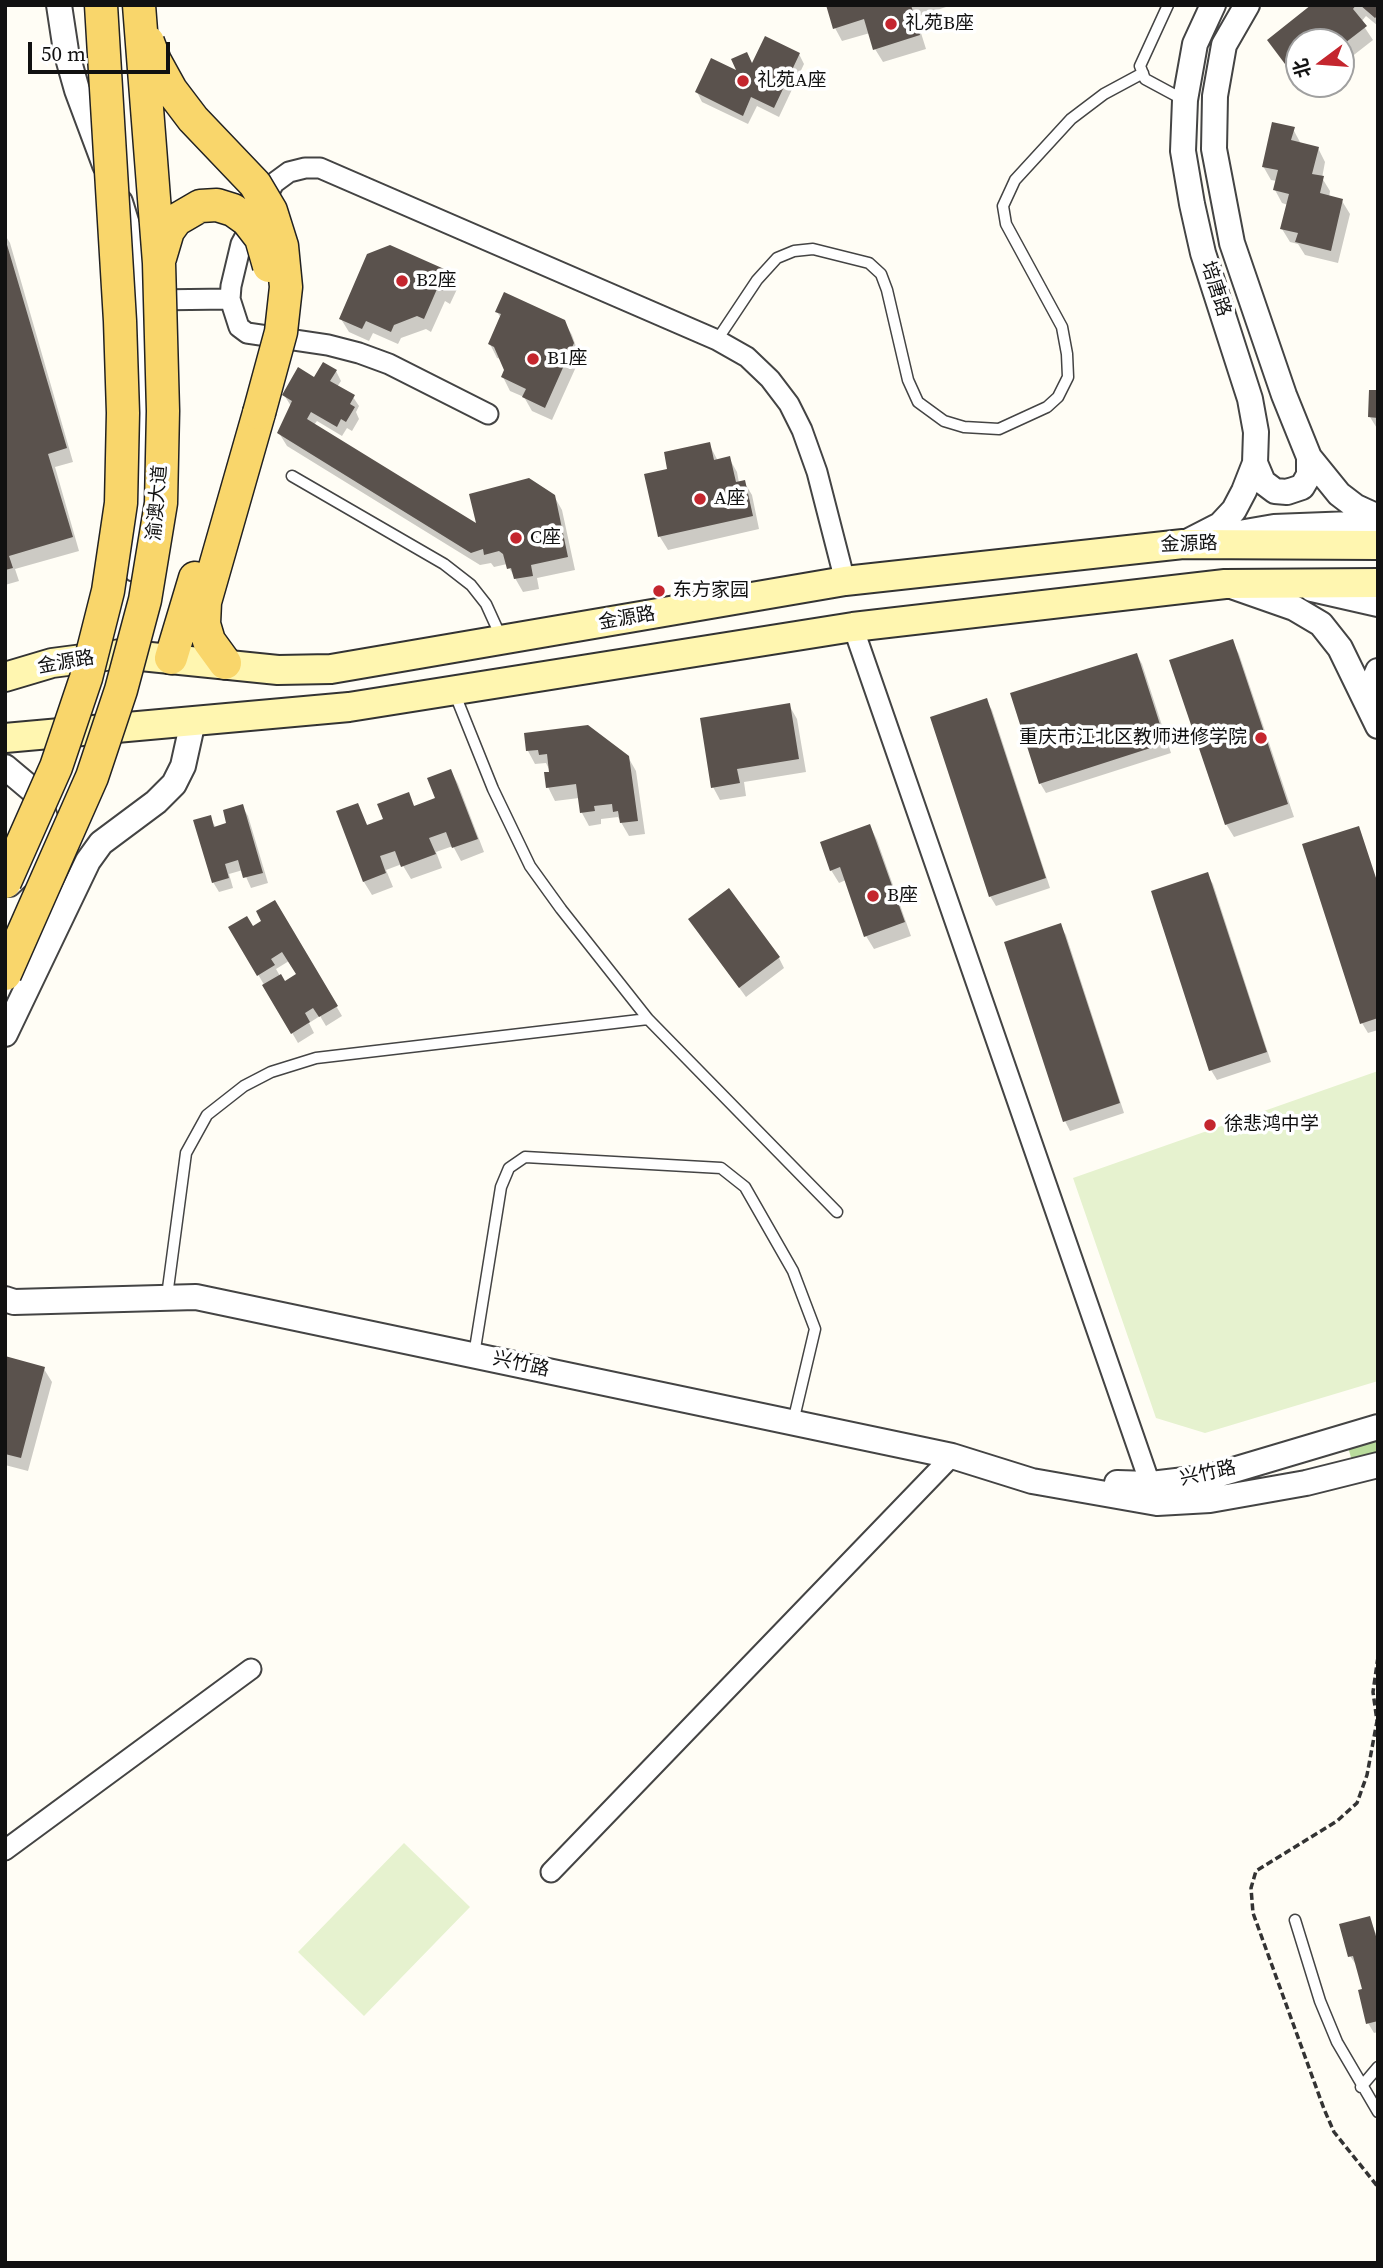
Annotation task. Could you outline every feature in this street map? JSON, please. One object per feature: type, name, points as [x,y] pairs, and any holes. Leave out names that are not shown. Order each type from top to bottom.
[{"type":"main road","name":"渝澳大道","points":[[5,884],[56,766],[86,678],[108,591],[121,503],[123,413],[120,321],[101,5]]},
{"type":"main road","name":"渝澳大道","points":[[5,974],[93,777],[121,690],[145,600],[161,503],[163,411],[159,263],[139,11]]},
{"type":"main road","points":[[139,11],[155,61],[171,90],[192,119],[255,184],[271,211],[282,246],[286,287],[281,332],[171,658]]},
{"type":"main road","points":[[159,263],[168,231],[176,220],[200,206],[217,205],[233,210],[247,220],[261,238],[268,260],[271,288],[267,336],[252,413],[205,602],[205,624],[209,641],[225,663]]},
{"type":"main road","name":"金源路","points":[[5,677],[52,663],[121,654],[278,670],[331,669],[845,581],[1183,544],[1378,545]]},
{"type":"main road","points":[[5,738],[349,707],[853,627],[1225,584],[1378,583]]},
{"type":"main road","points":[[349,707],[334,701],[330,685],[340,673],[363,663]]},
{"type":"street","points":[[59,5],[66,51],[77,90],[132,238],[142,300],[140,532],[121,654]]},
{"type":"street","name":"培唐路","points":[[1183,544],[1220,525],[1234,510],[1255,463],[1256,432],[1250,399],[1203,253],[1184,151],[1185,100],[1195,44],[1213,5]]},
{"type":"street","name":"培唐路","points":[[1247,5],[1224,45],[1215,96],[1213,149],[1232,243],[1284,395],[1309,457],[1339,494],[1356,507],[1378,517]]},
{"type":"street","points":[[488,414],[359,353],[328,345],[247,333],[239,327],[230,299],[230,286],[241,244],[274,183],[289,172],[305,168],[320,169],[717,340],[747,357],[770,379],[789,404],[802,429],[817,472],[845,581]]},
{"type":"street","points":[[142,300],[230,299]]},
{"type":"street","points":[[1255,463],[1263,482],[1275,491],[1287,492],[1302,486],[1309,475],[1309,457]]},
{"type":"street","points":[[1183,544],[1274,527],[1378,523]]},
{"type":"street","points":[[1225,584],[1294,607],[1321,624],[1340,648],[1376,722]]},
{"type":"street","points":[[1291,584],[1378,604]]},
{"type":"street","points":[[853,627],[1154,1493]]},
{"type":"street","points":[[1376,722],[1375,678],[1378,671]]},
{"type":"street","points":[[5,1034],[88,861],[101,843],[156,802],[174,784],[183,766],[193,721]]},
{"type":"street","points":[[5,766],[36,793],[46,820],[41,844],[30,864],[5,884]]},
{"type":"street","name":"兴竹路","points":[[5,1299],[14,1302],[196,1297],[951,1457],[1032,1480],[1224,1498],[1306,1483],[1378,1465]]},
{"type":"street","name":"兴竹路","points":[[1154,1493],[1378,1427]]},
{"type":"street","points":[[551,1872],[951,1457]]},
{"type":"street","points":[[5,1850],[251,1669]]},
{"type":"lane","points":[[1168,5],[1140,66],[1145,79],[1185,100]]},
{"type":"lane","points":[[717,340],[757,280],[777,258],[794,251],[813,248],[869,263],[881,274],[908,380],[918,402],[944,421],[964,427],[999,429],[1047,407],[1058,397],[1068,377],[1062,327],[1006,224],[1003,206],[1015,180],[1071,119],[1104,94],[1143,72]]},
{"type":"lane","points":[[292,476],[444,564],[471,585],[486,604],[502,640]]},
{"type":"lane","points":[[454,691],[493,789],[530,866],[561,909],[648,1019],[837,1212]]},
{"type":"lane","points":[[166,1296],[186,1153],[207,1115],[244,1086],[271,1072],[316,1058],[648,1019]]},
{"type":"lane","points":[[474,1356],[501,1187],[509,1168],[525,1157],[722,1168],[745,1187],[793,1271],[815,1329],[793,1423]]},
{"type":"lane","points":[[1295,1920],[1320,2001],[1337,2042],[1378,2112]]},
{"type":"lane","points":[[1361,2087],[1378,2067]]},
{"type":"path","points":[[1378,1657],[1373,1692],[1377,1721],[1367,1775],[1357,1803],[1337,1821],[1255,1871],[1251,1888],[1253,1913],[1324,2109],[1334,2132],[1378,2187]]},
{"type":"green space","points":[[1378,1071],[1378,1381],[1205,1433],[1156,1418],[1073,1178]]},
{"type":"green space","points":[[1378,1439],[1378,1455],[1352,1461],[1348,1447]]},
{"type":"green space","points":[[404,1843],[470,1907],[364,2016],[298,1952]]},
{"type":"building","name":"礼苑B座","points":[[826,5],[911,5],[920,35],[873,50],[864,19],[833,29]]},
{"type":"building","points":[[1311,5],[1356,5],[1353,9],[1367,26],[1355,35],[1355,28],[1285,28],[1285,64],[1267,40]]},
{"type":"building","points":[[1360,5],[1378,5],[1378,15],[1375,18]]},
{"type":"building","name":"礼苑A座","points":[[765,36],[800,53],[774,108],[751,97],[743,116],[695,92],[711,58],[736,70],[731,59],[747,52],[752,63]]},
{"type":"building","points":[[1272,122],[1295,127],[1291,140],[1319,147],[1312,174],[1324,176],[1320,193],[1343,199],[1331,251],[1295,242],[1298,233],[1280,229],[1289,194],[1273,190],[1278,170],[1262,167]]},
{"type":"building","points":[[5,238],[67,448],[48,454],[73,537],[9,556],[13,568],[5,570]]},
{"type":"building","name":"B2座","points":[[390,245],[451,272],[443,291],[437,289],[424,319],[417,316],[394,325],[391,332],[366,321],[362,329],[339,319],[367,254]]},
{"type":"building","name":"B1座","points":[[504,292],[565,320],[574,343],[545,408],[522,397],[526,389],[501,377],[504,370],[494,347],[488,344],[501,314],[495,312]]},
{"type":"building","points":[[323,362],[337,370],[330,381],[355,395],[350,404],[355,407],[346,422],[341,419],[337,427],[311,412],[307,419],[476,523],[469,494],[529,478],[555,495],[568,557],[531,565],[533,576],[514,579],[511,568],[507,569],[503,554],[499,551],[484,555],[483,549],[471,553],[277,433],[292,401],[282,395],[298,367],[314,377]]},
{"type":"building","points":[[1369,390],[1378,390],[1378,418],[1368,417]]},
{"type":"building","name":"A座","points":[[710,442],[714,460],[730,456],[736,482],[745,480],[753,516],[658,537],[644,474],[667,469],[664,452]]},
{"type":"building","points":[[1233,639],[1288,804],[1225,825],[1169,660]]},
{"type":"building","points":[[1137,653],[1166,743],[1039,784],[1010,693]]},
{"type":"building","points":[[987,698],[1046,878],[989,897],[930,717]]},
{"type":"building","points":[[790,703],[799,759],[737,769],[740,783],[711,788],[700,718]]},
{"type":"building","points":[[588,725],[629,756],[638,821],[620,823],[618,811],[613,812],[612,804],[594,806],[595,811],[580,813],[576,784],[546,788],[544,772],[549,772],[547,754],[539,755],[538,750],[526,751],[524,733]]},
{"type":"building","points":[[451,769],[478,839],[452,848],[446,832],[429,838],[436,854],[401,867],[395,851],[380,856],[386,873],[363,882],[336,811],[358,803],[367,825],[383,819],[377,804],[409,792],[414,806],[435,798],[427,778]]},
{"type":"building","points":[[243,804],[263,873],[243,878],[238,860],[225,864],[229,878],[212,883],[193,820],[211,815],[214,827],[226,823],[223,810]]},
{"type":"building","name":"B座","points":[[870,824],[905,922],[864,937],[840,867],[830,871],[820,842]]},
{"type":"building","points":[[1359,826],[1378,884],[1378,1018],[1360,1024],[1302,844]]},
{"type":"building","points":[[1208,872],[1267,1052],[1209,1071],[1151,891]]},
{"type":"building","points":[[729,888],[780,957],[739,988],[688,919]]},
{"type":"building","points":[[275,900],[338,1006],[319,1017],[313,1008],[305,1013],[310,1022],[291,1034],[262,985],[281,974],[285,981],[296,974],[282,952],[271,959],[275,965],[257,976],[228,927],[247,916],[253,926],[261,921],[256,911]]},
{"type":"building","points":[[1061,923],[1120,1103],[1063,1122],[1004,942]]},
{"type":"building","points":[[5,1356],[45,1367],[21,1458],[5,1454]]},
{"type":"building","points":[[1370,1916],[1378,1943],[1378,2021],[1366,2024],[1358,1990],[1362,1989],[1353,1956],[1348,1957],[1339,1924]]},
{"type":"place","name":"礼苑B座","points":[[891,24]]},
{"type":"place","name":"礼苑A座","points":[[743,81]]},
{"type":"place","name":"B2座","points":[[402,281]]},
{"type":"place","name":"B1座","points":[[533,359]]},
{"type":"place","name":"A座","points":[[700,499]]},
{"type":"place","name":"C座","points":[[516,538]]},
{"type":"place","name":"东方家园","points":[[659,591]]},
{"type":"place","name":"重庆市江北区教师进修学院","points":[[1261,738]]},
{"type":"place","name":"B座","points":[[873,896]]},
{"type":"place","name":"徐悲鸿中学","points":[[1210,1125]]}]
